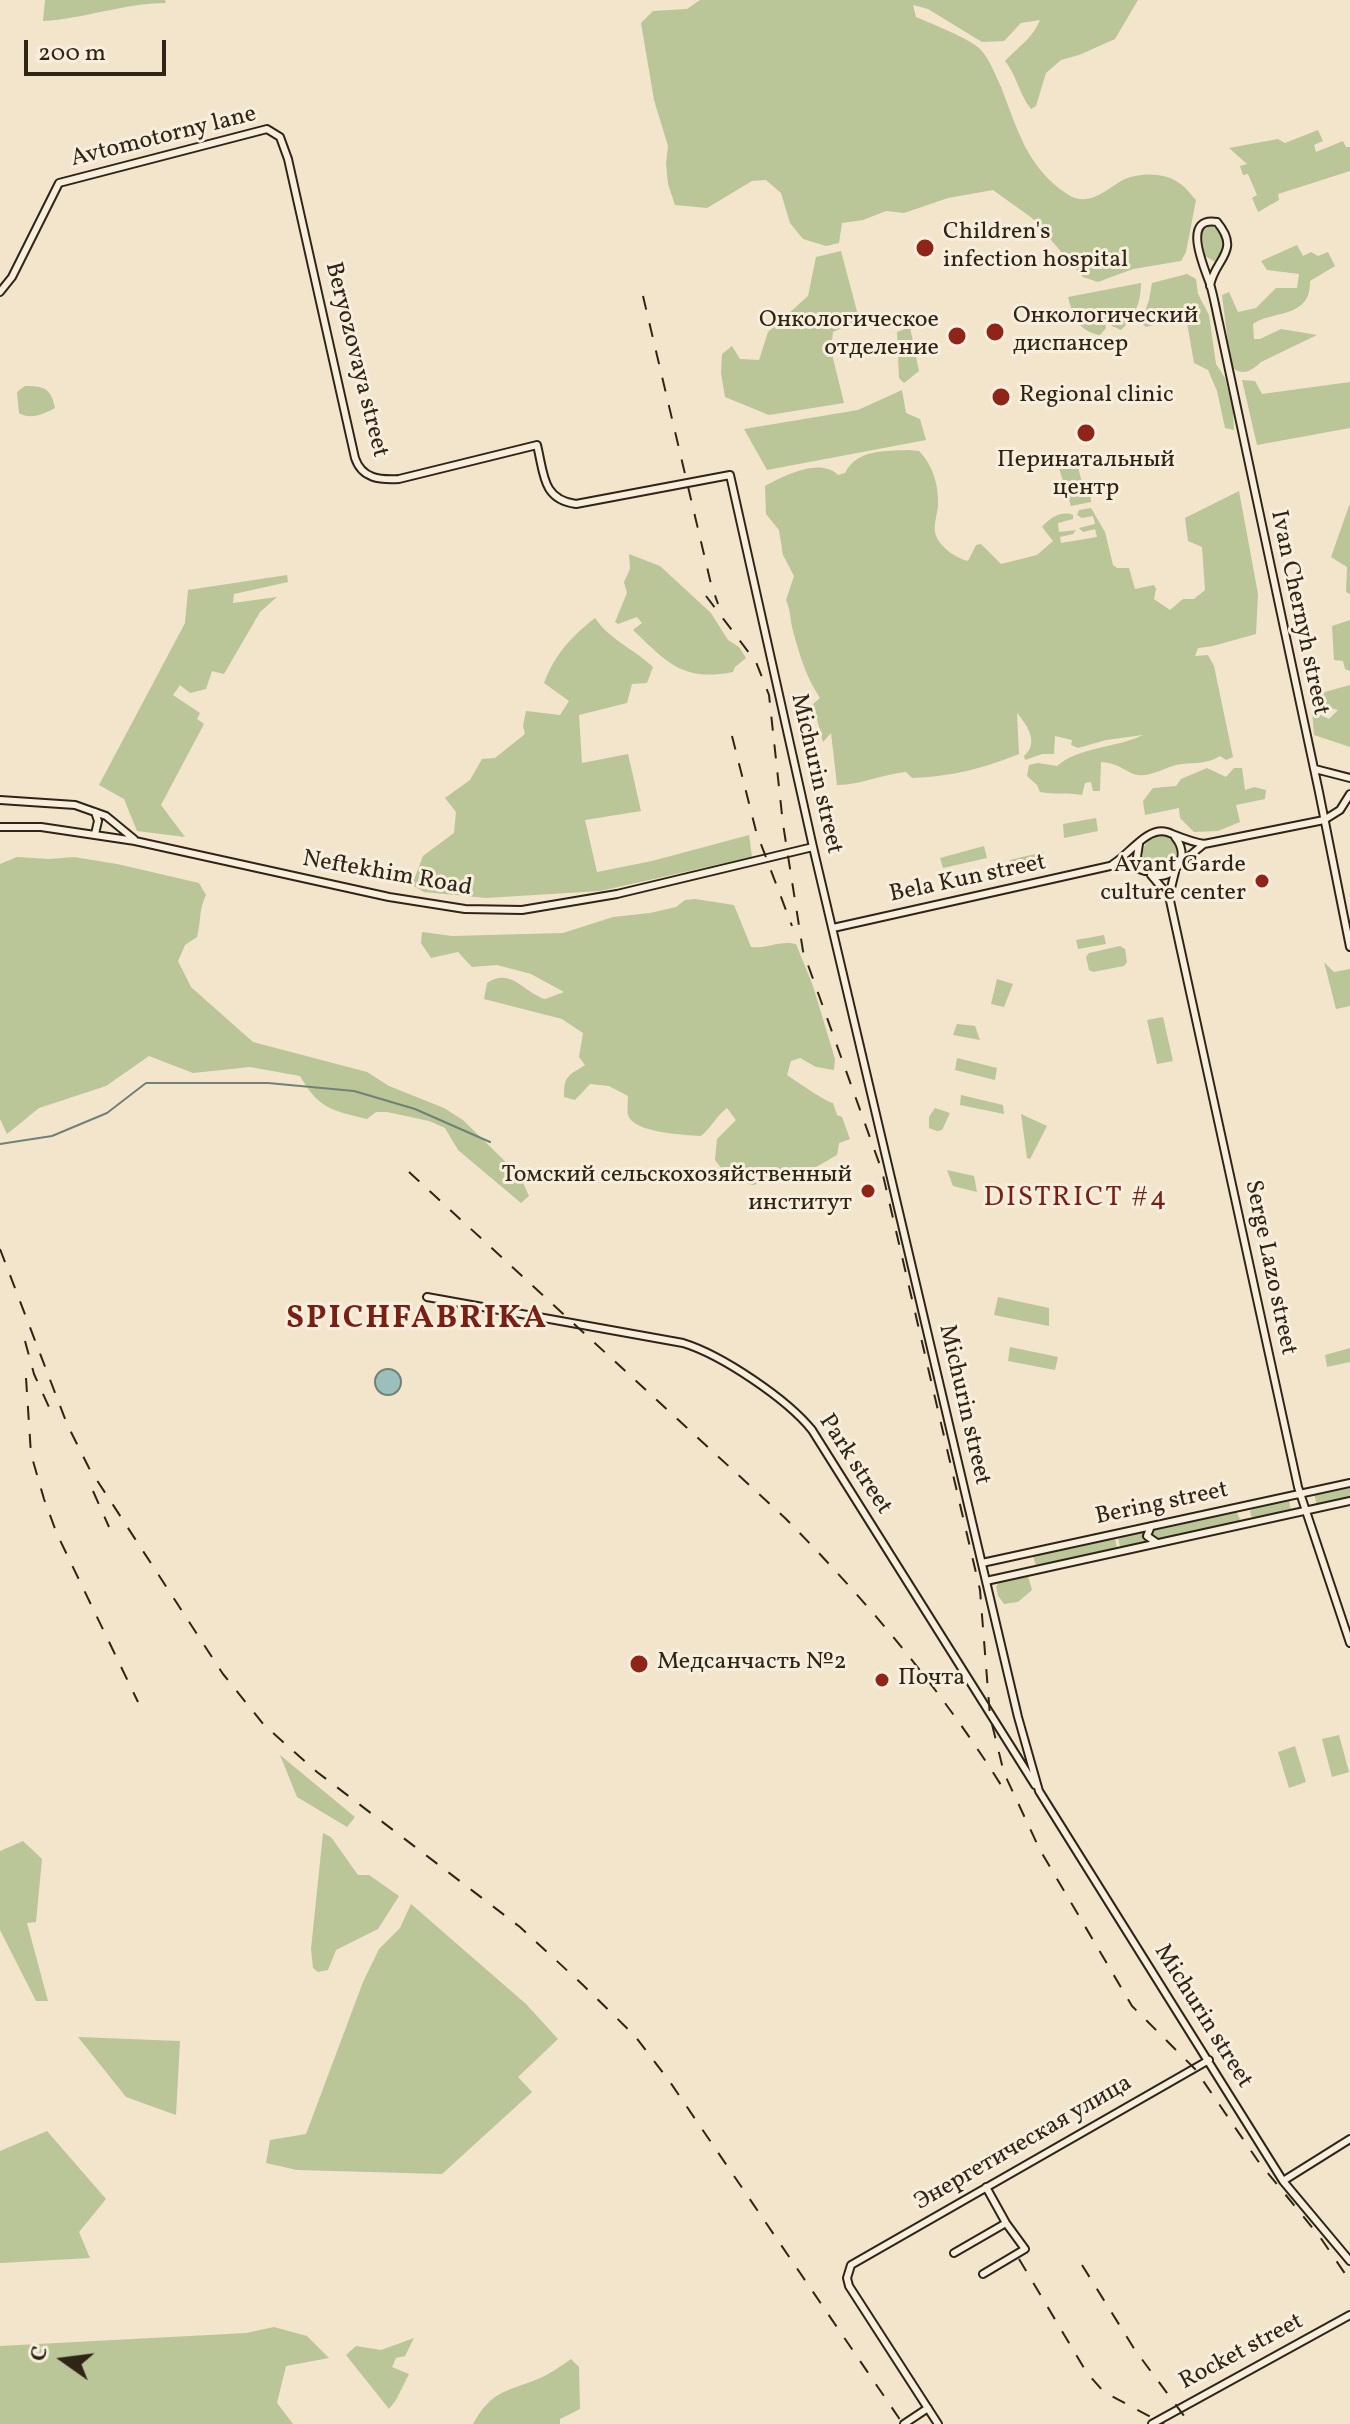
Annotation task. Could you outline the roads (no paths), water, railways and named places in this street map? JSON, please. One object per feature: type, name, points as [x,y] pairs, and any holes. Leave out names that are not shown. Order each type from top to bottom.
[{"type":"street","name":"Avtomotorny lane","points":[[0,292],[12,277],[59,183],[260,129],[278,133]]},
{"type":"street","name":"Beryozovaya street","points":[[278,133],[294,183],[355,458],[361,470],[375,478],[399,479],[537,445],[548,490],[559,501],[576,504],[730,475]]},
{"type":"street","points":[[1210,286],[1212,276],[1227,255],[1227,242],[1220,225],[1208,221],[1198,231],[1198,251],[1202,265],[1217,267]]},
{"type":"street","name":"Ivan Chernyh street","points":[[1202,265],[1210,286],[1350,947]]},
{"type":"street","name":"Michurin street","points":[[730,475],[813,847],[1022,1734],[1039,1791],[1283,2181],[1350,2261]]},
{"type":"street","points":[[1314,768],[1350,778]]},
{"type":"street","points":[[1204,844],[1165,876],[1148,873],[1137,857],[1139,844],[1155,831],[1204,844],[1324,820],[1340,810],[1350,794]]},
{"type":"street","points":[[0,800],[75,805],[92,810],[106,816],[143,843]]},
{"type":"street","points":[[92,810],[98,821],[95,834]]},
{"type":"street","name":"Neftekhim Road","points":[[0,827],[41,827],[95,834],[410,901],[500,911],[617,894],[813,847]]},
{"type":"street","points":[[1175,837],[1182,848],[1178,867]]},
{"type":"street","name":"Bela Kun street","points":[[1110,866],[1139,844]]},
{"type":"street","name":"Bela Kun street","points":[[833,928],[1110,866],[1130,866],[1148,873]]},
{"type":"street","name":"Serge Lazo street","points":[[1178,867],[1169,896],[1300,1494],[1350,1643]]},
{"type":"street","name":"Serge Lazo street","points":[[1148,873],[1169,896]]},
{"type":"street","name":"Park street","points":[[427,1297],[683,1343],[709,1354],[788,1405],[812,1430],[1039,1791]]},
{"type":"street","name":"Bering street","points":[[982,1563],[1350,1483]]},
{"type":"street","name":"Bering street","points":[[986,1581],[1350,1501]]},
{"type":"street","points":[[1244,1506],[1248,1525]]},
{"type":"street","points":[[1151,1526],[1147,1536],[1157,1543]]},
{"type":"street","points":[[1004,1558],[997,1569],[1008,1576]]},
{"type":"street","points":[[1005,1738],[1015,1741],[1022,1734]]},
{"type":"street","name":"Энергетическая улица","points":[[928,2408],[849,2286],[848,2272],[858,2260],[1209,2060]]},
{"type":"street","points":[[1283,2181],[1350,2139]]},
{"type":"street","points":[[983,2274],[1025,2249],[986,2187]]},
{"type":"street","points":[[954,2253],[1006,2223]]},
{"type":"street","name":"Rocket street","points":[[1152,2424],[1350,2315]]},
{"type":"street","points":[[904,2424],[928,2408],[938,2424]]},
{"type":"water","points":[[388,1369],[397,1373],[401,1382],[397,1391],[388,1395],[379,1391],[375,1382],[379,1373]]},
{"type":"waterway","points":[[0,1144],[52,1136],[107,1113],[146,1083],[268,1083],[354,1091],[415,1109],[490,1142]]},
{"type":"railway","points":[[643,296],[718,604]]},
{"type":"railway","points":[[706,596],[756,662],[769,695],[783,824],[803,951],[882,1171],[980,1590],[990,1716],[1004,1773],[1040,1850],[1132,2006],[1195,2069],[1258,2161],[1320,2237],[1350,2281]]},
{"type":"railway","points":[[732,736],[756,831],[792,926]]},
{"type":"railway","points":[[409,1172],[815,1549],[873,1613],[927,1680],[1001,1785]]},
{"type":"railway","points":[[0,1249],[67,1424],[89,1468],[223,1674],[264,1725],[317,1772],[520,1927],[635,2036],[670,2082],[903,2424]]},
{"type":"railway","points":[[25,1341],[34,1374],[53,1416]]},
{"type":"railway","points":[[26,1378],[31,1454],[44,1499],[57,1534],[138,1702]]},
{"type":"railway","points":[[93,1491],[109,1527]]},
{"type":"railway","points":[[1019,2259],[1087,2373],[1104,2392],[1164,2424]]},
{"type":"railway","points":[[1082,2265],[1135,2350],[1190,2424]]},
{"type":"place","name":"Children's infection hospital","points":[[925,248]]},
{"type":"place","name":"Онкологический диспансер","points":[[995,332]]},
{"type":"place","name":"Онкологическое отделение","points":[[957,336]]},
{"type":"place","name":"Regional clinic","points":[[1001,397]]},
{"type":"place","name":"Перинатальный центр","points":[[1086,433]]},
{"type":"place","name":"Avant Garde culture center","points":[[1262,881]]},
{"type":"place","name":"Томский сельскохозяйственный институт","points":[[868,1191]]},
{"type":"place","name":"Медсанчасть №2","points":[[639,1664]]},
{"type":"place","name":"Почта","points":[[882,1680]]},
{"type":"district","name":"DISTRICT #4","points":[[1076,1200]]},
{"type":"district","name":"SPICHFABRIKA","points":[[417,1321]]}]
